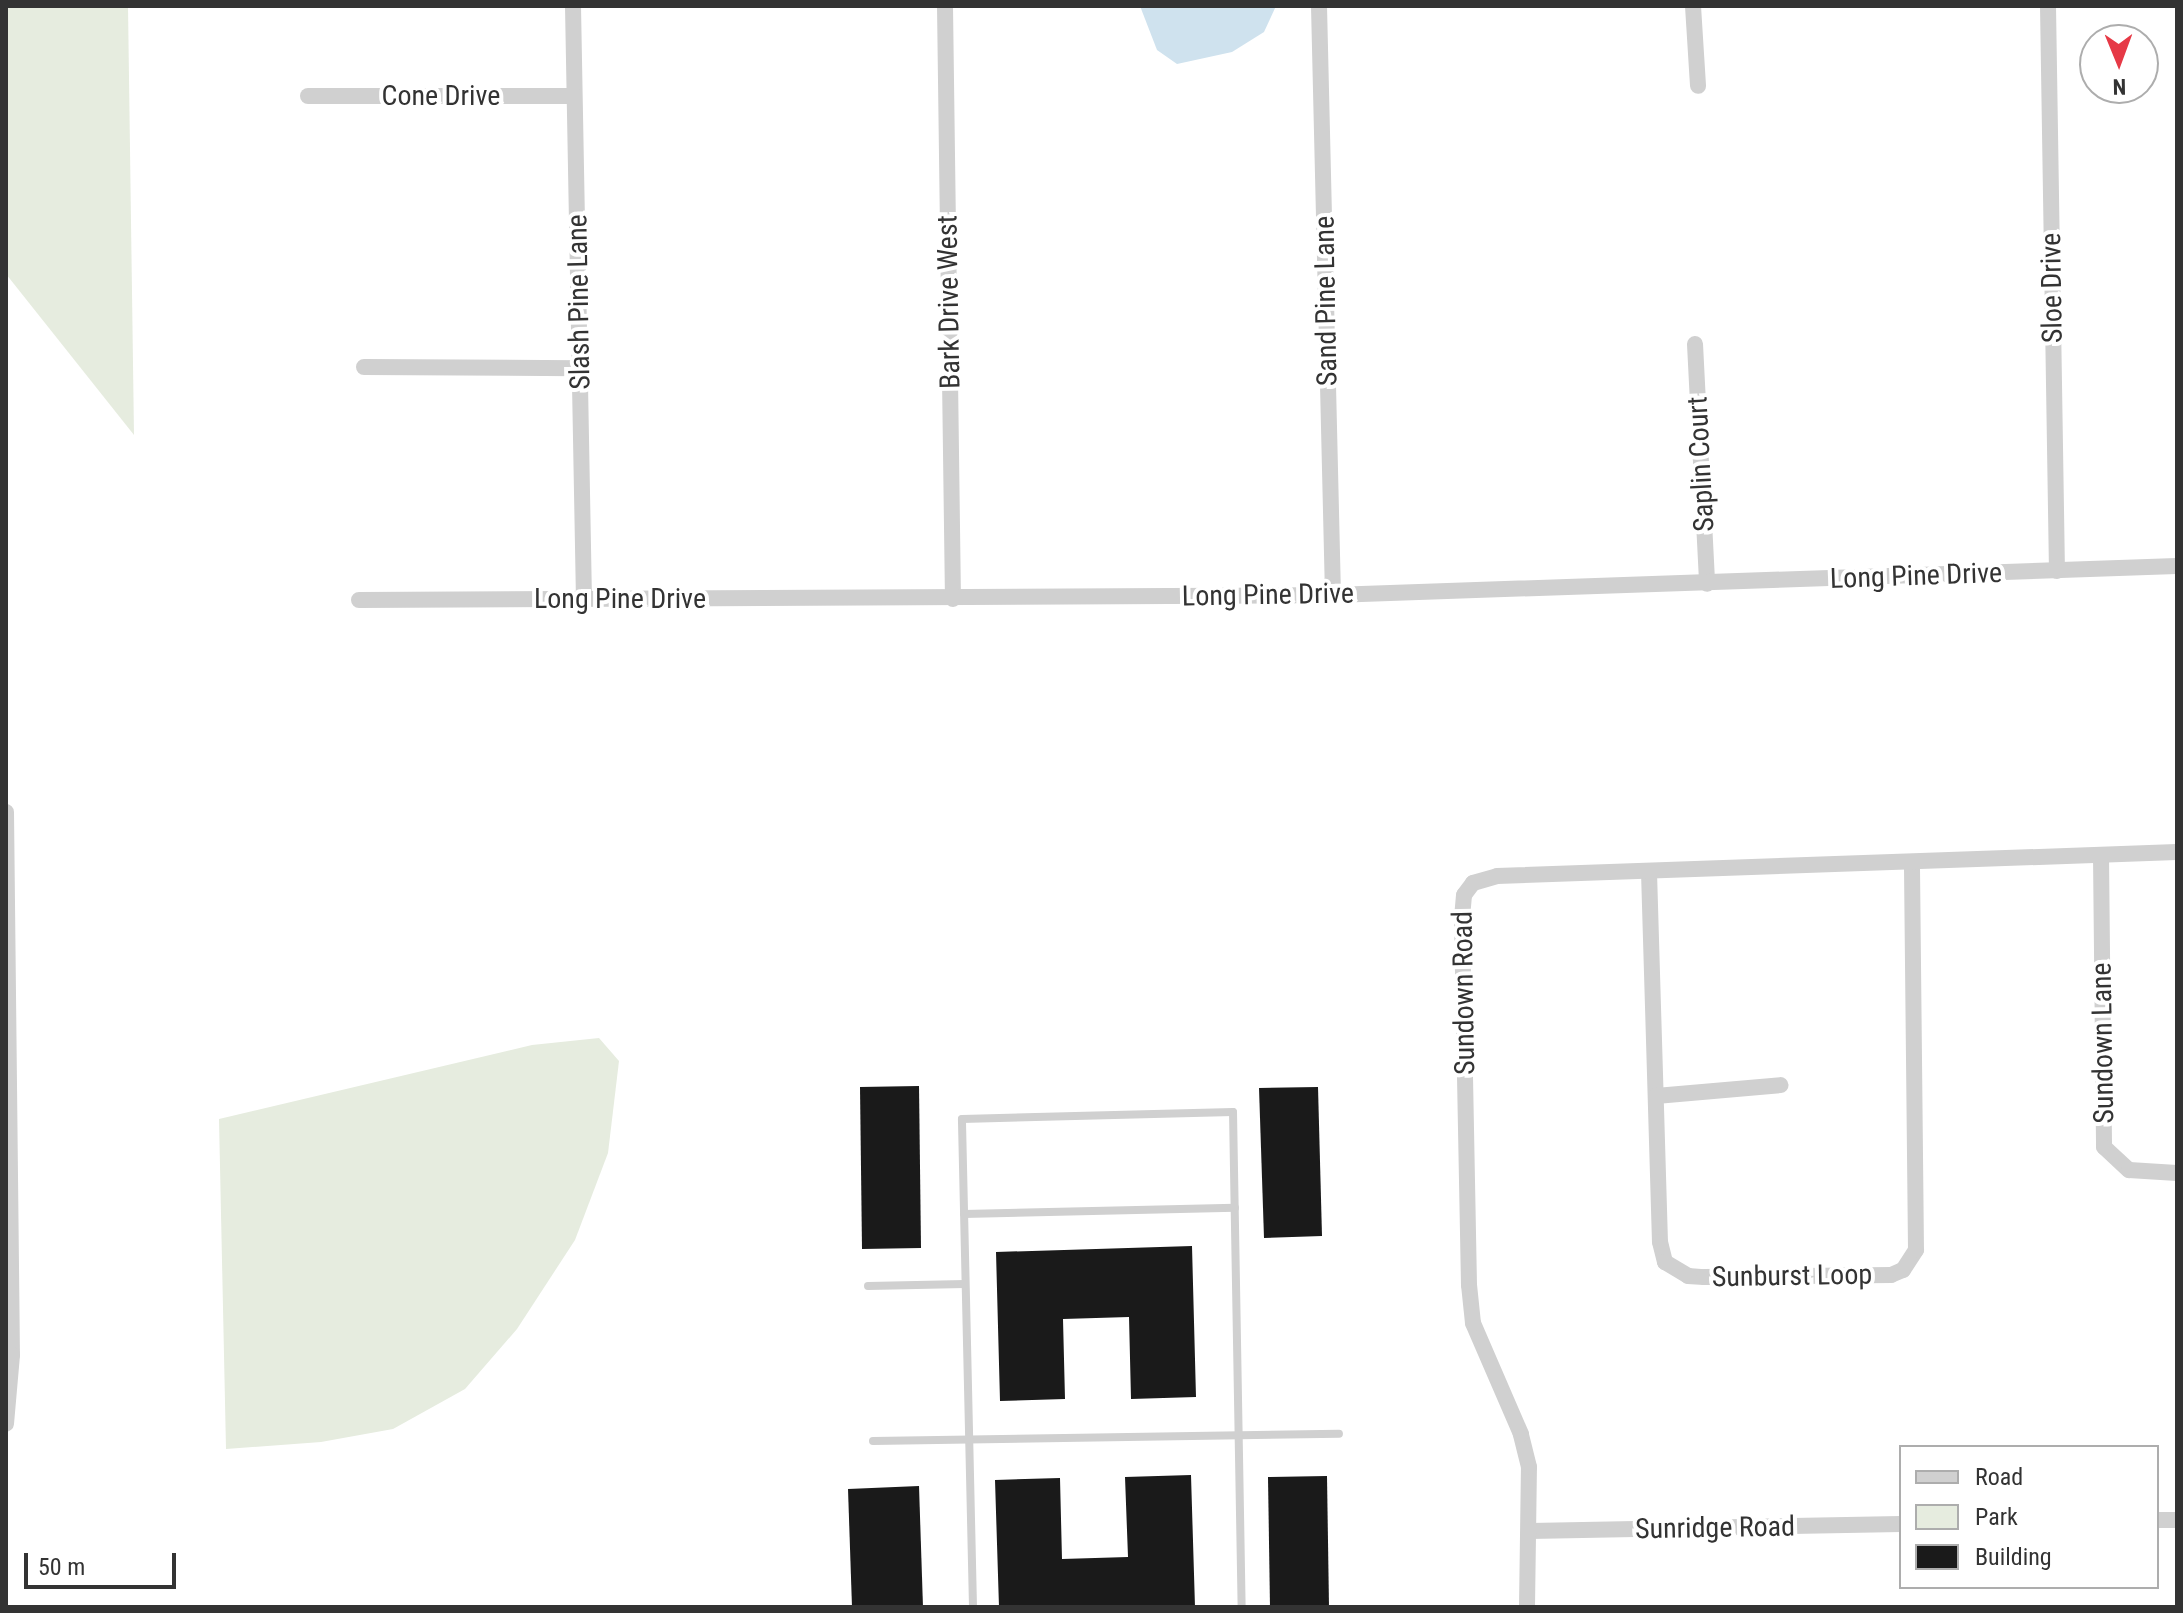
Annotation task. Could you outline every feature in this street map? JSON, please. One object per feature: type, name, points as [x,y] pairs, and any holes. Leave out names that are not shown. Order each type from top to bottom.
[{"type":"street","name":"Slash Pine Lane","points":[[573,6],[584,598]]},
{"type":"street","name":"Bark Drive West","points":[[945,6],[953,599]]},
{"type":"street","name":"Sand Pine Lane","points":[[1319,6],[1333,595]]},
{"type":"street","points":[[1693,6],[1698,86]]},
{"type":"street","name":"Sloe Drive","points":[[2048,6],[2057,571]]},
{"type":"street","name":"Cone Drive","points":[[308,96],[574,96]]},
{"type":"street","name":"Saplin Court","points":[[1695,344],[1707,584]]},
{"type":"street","points":[[364,367],[580,368]]},
{"type":"street","name":"Long Pine Drive","points":[[359,600],[1333,595],[2177,566]]},
{"type":"street","points":[[6,812],[8,1238],[12,1355],[6,1424]]},
{"type":"street","name":"Sundown Road","points":[[1527,1607],[1529,1467],[1521,1434],[1483,1353],[1469,1285],[1464,895],[1473,883],[1497,876],[1912,864],[2177,852]]},
{"type":"street","name":"Sundown Lane","points":[[2101,856],[2104,1147],[2129,1170],[2177,1173]]},
{"type":"street","name":"Sunburst Loop","points":[[1649,872],[1660,1242],[1670,1268],[1704,1277],[1891,1275],[1903,1270],[1916,1250],[1912,864]]},
{"type":"street","points":[[1656,1096],[1781,1085]]},
{"type":"street","name":"Sunridge Road","points":[[1530,1531],[1899,1524]]},
{"type":"lane","points":[[973,1607],[962,1119],[1233,1112],[1242,1607]]},
{"type":"lane","points":[[964,1214],[1235,1208]]},
{"type":"lane","points":[[868,1286],[965,1284]]},
{"type":"lane","points":[[873,1441],[1339,1434]]},
{"type":"green space","points":[[6,6],[128,6],[134,435],[6,274]]},
{"type":"green space","points":[[599,1038],[619,1061],[608,1153],[575,1240],[517,1329],[465,1389],[393,1429],[321,1442],[226,1449],[219,1119],[532,1045]]},
{"type":"water","points":[[1140,6],[1276,6],[1264,32],[1232,52],[1177,64],[1157,50]]},
{"type":"building","points":[[919,1086],[921,1248],[862,1249],[860,1087]]},
{"type":"building","points":[[1318,1087],[1322,1236],[1264,1238],[1259,1088]]},
{"type":"building","points":[[1192,1246],[1196,1397],[1131,1399],[1129,1317],[1063,1319],[1065,1399],[1000,1401],[996,1252]]},
{"type":"building","points":[[1191,1475],[1195,1607],[999,1607],[995,1480],[1060,1478],[1062,1559],[1128,1557],[1125,1477]]},
{"type":"building","points":[[1327,1476],[1329,1607],[1270,1607],[1268,1477]]},
{"type":"building","points":[[919,1486],[923,1607],[852,1607],[848,1489]]}]
